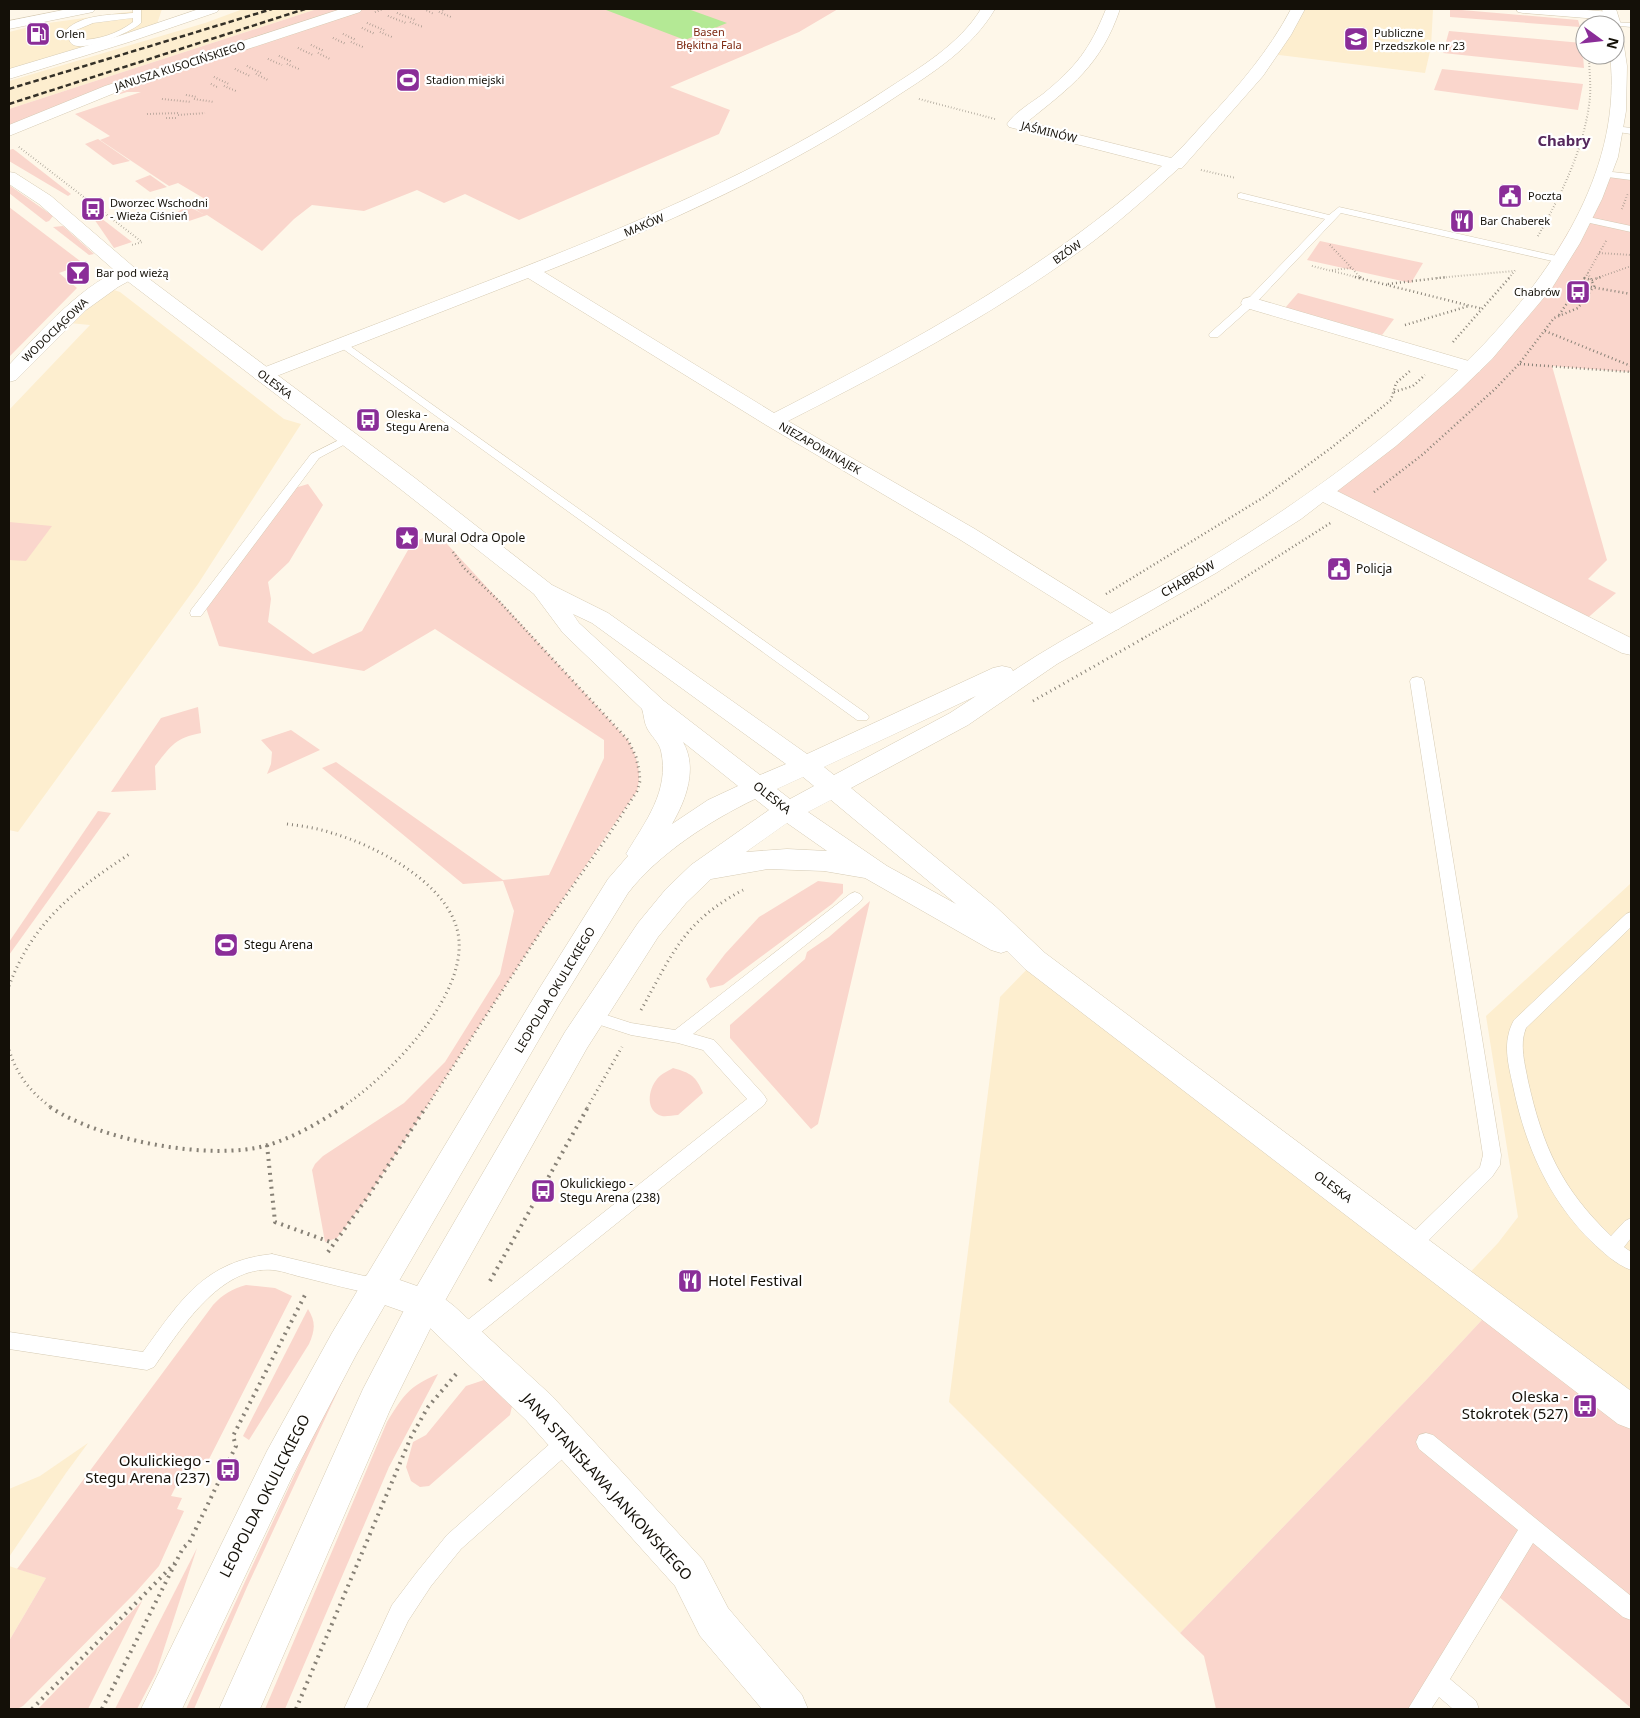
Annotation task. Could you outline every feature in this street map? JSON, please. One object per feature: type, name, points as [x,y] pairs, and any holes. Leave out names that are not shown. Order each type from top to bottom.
[{"type":"street","points":[[9,15],[39,9]]},
{"type":"street","points":[[9,25],[87,9]]},
{"type":"street","points":[[10,74],[140,34],[212,9]]},
{"type":"street","name":"JANUSZA KUSOCIŃSKIEGO","points":[[9,131],[111,88],[355,9]]},
{"type":"street","name":"MAKÓW","points":[[262,375],[530,271],[662,217],[744,178],[812,143],[893,92],[965,38],[988,9]]},
{"type":"street","name":"JAŚMINÓW","points":[[1015,124],[1078,71],[1100,44],[1113,9]]},
{"type":"street","name":"BZÓW","points":[[773,421],[909,351],[988,304],[1093,234],[1176,164],[1247,85],[1278,44],[1298,9]]},
{"type":"street","points":[[1522,9],[1575,16]]},
{"type":"street","name":"CHABRÓW","points":[[833,787],[959,719],[1048,659],[1208,568],[1323,493],[1389,442],[1472,368],[1511,327],[1542,288],[1561,260],[1584,219],[1623,130],[1617,65]]},
{"type":"street","name":"JAŚMINÓW","points":[[1015,124],[1176,164]]},
{"type":"street","name":"OLESKA","points":[[9,177],[51,204],[129,273],[544,590],[600,618],[805,765],[985,913],[1035,961],[1631,1412]]},
{"type":"street","name":"NIEZAPOMINAJEK","points":[[530,271],[773,421],[967,534],[1110,624]]},
{"type":"street","name":"WODOCIĄGOWA","points":[[9,376],[79,305],[102,287],[129,273]]},
{"type":"street","points":[[1250,302],[1472,368]]},
{"type":"street","points":[[1323,493],[1631,648]]},
{"type":"street","name":"OLESKA","points":[[544,590],[571,628],[609,662],[655,708],[788,810],[877,873],[1035,961]]},
{"type":"street","name":"CHABRÓW","points":[[805,765],[1003,674],[1048,659]]},
{"type":"street","points":[[631,869],[668,808],[677,780],[674,749],[659,726],[655,708]]},
{"type":"street","name":"LEOPOLDA OKULICKIEGO","points":[[161,1709],[280,1463],[377,1287],[549,997],[618,886],[631,869],[646,855],[717,806],[805,765]]},
{"type":"street","points":[[243,1703],[314,1538],[376,1401],[425,1304],[591,1016],[648,930],[676,896],[700,872],[768,822],[833,787]]},
{"type":"street","points":[[700,872],[734,864],[785,858],[831,861],[877,873]]},
{"type":"street","points":[[377,1287],[425,1304]]},
{"type":"street","name":"JANA STANISŁAWA JANKOWSKIEGO","points":[[425,1304],[470,1343],[539,1408],[689,1573],[714,1622],[788,1709]]},
{"type":"lane","points":[[87,9],[104,13],[100,19]]},
{"type":"lane","points":[[137,12],[136,24],[126,31],[97,41],[75,43],[70,30],[73,27],[100,19],[137,12]]},
{"type":"lane","points":[[1603,174],[1631,177]]},
{"type":"lane","points":[[1241,196],[1331,218]]},
{"type":"lane","points":[[1214,335],[1250,302],[1339,210],[1561,260]]},
{"type":"lane","points":[[1584,219],[1631,228]]},
{"type":"lane","points":[[343,344],[862,717]]},
{"type":"lane","points":[[196,613],[315,456],[347,439]]},
{"type":"lane","points":[[1411,1246],[1486,1172],[1491,1165],[1492,1155],[1417,681]]},
{"type":"lane","points":[[678,1037],[855,898]]},
{"type":"lane","points":[[1631,918],[1520,1024],[1515,1032],[1514,1046],[1526,1111],[1541,1158],[1570,1205],[1582,1220],[1611,1248],[1631,1262]]},
{"type":"lane","points":[[470,1343],[758,1100],[708,1045],[678,1037],[631,1029],[591,1016]]},
{"type":"lane","points":[[1611,1248],[1631,1226]]},
{"type":"lane","points":[[9,1341],[147,1361],[208,1285],[224,1274],[242,1266],[258,1262],[272,1262],[377,1287]]},
{"type":"lane","points":[[355,1709],[400,1613],[424,1579],[454,1542],[569,1440]]},
{"type":"lane","points":[[1426,1442],[1631,1609]]},
{"type":"lane","points":[[1419,1709],[1531,1528]]},
{"type":"lane","points":[[1436,1682],[1452,1693],[1468,1709]]},
{"type":"path","points":[[424,9],[434,14]]},
{"type":"path","points":[[440,10],[444,11]]},
{"type":"path","points":[[440,10],[451,17]]},
{"type":"path","points":[[397,13],[415,20]]},
{"type":"path","points":[[388,16],[406,23]]},
{"type":"path","points":[[410,22],[423,27]]},
{"type":"path","points":[[367,23],[384,30]]},
{"type":"path","points":[[357,26],[375,34]]},
{"type":"path","points":[[380,32],[392,37]]},
{"type":"path","points":[[339,33],[356,40]]},
{"type":"path","points":[[328,36],[346,44]]},
{"type":"path","points":[[351,42],[363,47]]},
{"type":"path","points":[[307,43],[324,51]]},
{"type":"path","points":[[296,47],[313,55]]},
{"type":"path","points":[[318,53],[330,59]]},
{"type":"path","points":[[276,54],[292,62]]},
{"type":"path","points":[[266,58],[282,65]]},
{"type":"path","points":[[287,64],[299,69]]},
{"type":"path","points":[[244,65],[261,72]]},
{"type":"path","points":[[1448,347],[1514,272],[1528,252],[1560,196],[1574,163],[1584,128],[1590,96],[1589,65]]},
{"type":"path","points":[[233,69],[250,76]]},
{"type":"path","points":[[256,74],[268,80]]},
{"type":"path","points":[[212,76],[229,84]]},
{"type":"path","points":[[211,84],[218,88]]},
{"type":"path","points":[[224,86],[236,91]]},
{"type":"path","points":[[893,92],[1015,124]]},
{"type":"path","points":[[186,95],[198,97]]},
{"type":"path","points":[[162,99],[191,102]]},
{"type":"path","points":[[194,99],[214,102]]},
{"type":"path","points":[[147,114],[204,114]]},
{"type":"path","points":[[166,118],[178,115]]},
{"type":"path","points":[[1560,196],[1565,196]]},
{"type":"path","points":[[1551,213],[1558,215]]},
{"type":"path","points":[[1317,232],[1362,279]]},
{"type":"path","points":[[1588,273],[1594,284],[1592,288],[1578,308],[1559,316],[1578,285],[1588,273],[1600,250]]},
{"type":"path","points":[[1598,253],[1631,255]]},
{"type":"path","points":[[1290,261],[1483,309]]},
{"type":"path","points":[[1584,278],[1592,280],[1631,266]]},
{"type":"path","points":[[1329,271],[1352,268]]},
{"type":"path","points":[[1385,285],[1478,273],[1514,272]]},
{"type":"path","points":[[1406,282],[1415,292]]},
{"type":"path","points":[[1578,285],[1631,294]]},
{"type":"path","points":[[1367,337],[1469,306]]},
{"type":"path","points":[[1545,331],[1631,366]]},
{"type":"path","points":[[1519,364],[1631,372]]},
{"type":"path","points":[[1085,608],[1278,487],[1356,429],[1391,400],[1396,383],[1413,368]]},
{"type":"path","points":[[1394,392],[1413,386],[1427,374]]},
{"type":"path","points":[[102,1709],[183,1548],[189,1543],[236,1446],[233,1436],[333,1242],[367,1198],[543,928],[608,836],[637,791],[640,781],[636,757],[628,740],[498,600],[464,568],[451,549]]},
{"type":"path","points":[[9,1050],[22,1078],[33,1093],[69,1119],[94,1130],[152,1142],[203,1149],[237,1150],[267,1145],[323,1120],[353,1099],[411,1047],[432,1020],[444,999],[460,952],[457,928],[451,911],[413,873],[362,844],[342,836],[320,829],[287,824]]},
{"type":"path","points":[[9,986],[19,959],[48,918],[80,887],[131,853]]},
{"type":"path","points":[[489,1284],[677,948],[692,926],[719,903],[749,887]]},
{"type":"path","points":[[267,1145],[275,1222],[333,1242]]},
{"type":"path","points":[[296,1709],[411,1436],[470,1343]]},
{"type":"path","points":[[32,1709],[177,1561]]},
{"type":"shaded area","points":[[149,9],[162,9],[157,24],[9,69],[9,32],[41,24]]},
{"type":"shaded area","points":[[243,9],[317,9],[9,109],[9,81],[205,23]]},
{"type":"shaded area","points":[[688,9],[727,23],[685,40],[606,10]]},
{"type":"shaded area","name":"Publiczne Przedszkole nr 23","points":[[1298,9],[1433,9],[1431,47],[1425,73],[1271,54],[1293,22]]},
{"type":"shaded area","points":[[114,290],[120,292],[284,419],[301,424],[198,584],[18,832],[9,830],[9,410],[90,325],[69,323],[90,305]]},
{"type":"shaded area","points":[[1630,884],[1631,1412],[1493,1308],[1427,1379],[1180,1633],[949,1402],[1000,997],[1035,961],[1460,1283],[1498,1243],[1518,1217],[1486,1016]]},
{"type":"shaded area","points":[[88,1443],[9,1557],[9,1489],[40,1476]]},
{"type":"shaded area","points":[[9,1566],[46,1578],[9,1641]]},
{"type":"green space","points":[[317,9],[343,9],[108,85],[9,127],[9,109]]},
{"type":"green space","name":"Basen Błękitna Fala","points":[[364,9],[838,9],[799,32],[670,87],[730,110],[719,134],[519,220],[465,194],[444,203],[417,190],[364,211],[312,205],[294,219],[262,251],[207,215],[189,221],[177,212],[188,206],[203,214],[190,206],[205,199],[178,183],[169,186],[100,140],[110,136],[75,114],[141,92],[127,92],[114,96],[142,82]]},
{"type":"green space","points":[[1450,9],[1575,20],[1575,27],[1450,17]]},
{"type":"green space","points":[[1449,31],[1575,42],[1575,65],[1584,65],[1584,68],[1443,53]]},
{"type":"green space","points":[[1442,69],[1583,84],[1578,110],[1434,90]]},
{"type":"green space","points":[[98,139],[130,161],[113,165],[85,144]]},
{"type":"green space","points":[[13,149],[71,194],[68,196],[9,161],[9,150]]},
{"type":"green space","points":[[1603,174],[1631,177],[1631,372],[1552,366],[1607,560],[1588,579],[1616,593],[1583,622],[1323,493],[1511,327]]},
{"type":"green space","points":[[150,175],[167,187],[150,192],[135,181]]},
{"type":"green space","points":[[9,185],[53,216],[46,222],[9,193]]},
{"type":"green space","points":[[9,207],[84,264],[59,273],[77,288],[9,357]]},
{"type":"green space","points":[[97,215],[132,242],[114,248],[92,216]]},
{"type":"green space","points":[[63,226],[94,254],[89,255],[53,227]]},
{"type":"green space","points":[[1320,241],[1423,263],[1411,283],[1307,260]]},
{"type":"green space","points":[[1298,293],[1394,319],[1382,335],[1285,308]]},
{"type":"green space","points":[[308,484],[323,505],[289,562],[268,582],[271,599],[268,622],[313,654],[362,631],[412,543],[436,532],[628,740],[634,752],[639,771],[637,791],[543,928],[367,1198],[337,1238],[325,1242],[312,1170],[315,1164],[323,1156],[404,1103],[445,1062],[500,974],[514,911],[503,881],[463,884],[322,768],[336,762],[503,880],[549,875],[604,758],[604,740],[435,629],[364,671],[219,646],[204,602],[288,490]]},
{"type":"green space","points":[[9,522],[52,526],[26,561],[9,560]]},
{"type":"green space","points":[[198,707],[201,733],[179,740],[165,753],[155,766],[156,790],[111,792],[161,718]]},
{"type":"green space","points":[[291,730],[320,750],[267,774],[271,764],[272,752],[261,740]]},
{"type":"green space","points":[[98,811],[111,813],[9,955],[9,942]]},
{"type":"green space","points":[[818,881],[843,884],[843,893],[832,904],[723,985],[710,988],[706,979],[725,954],[759,917]]},
{"type":"green space","points":[[870,901],[818,1124],[811,1129],[730,1038],[730,1025],[805,959],[807,952],[829,937]]},
{"type":"green space","points":[[673,1068],[692,1076],[703,1093],[678,1115],[662,1116],[653,1110],[650,1094],[657,1079]]},
{"type":"green space","points":[[246,1285],[275,1288],[292,1296],[208,1461],[203,1460],[196,1469],[186,1466],[171,1496],[182,1498],[177,1509],[184,1511],[159,1566],[136,1592],[23,1706],[17,1709],[9,1709],[9,1641],[46,1578],[17,1569],[213,1305],[228,1292]]},
{"type":"green space","points":[[1493,1308],[1631,1412],[1631,1708],[1492,1591],[1419,1709],[1216,1709],[1204,1656],[1180,1633],[1427,1379]]},
{"type":"green space","points":[[308,1309],[314,1326],[309,1344],[249,1440],[243,1436]]},
{"type":"green space","points":[[358,1338],[362,1339],[247,1587],[194,1709],[186,1709]]},
{"type":"green space","points":[[438,1374],[389,1467],[285,1709],[265,1709],[387,1422],[398,1405],[413,1388]]},
{"type":"green space","points":[[484,1380],[504,1392],[513,1402],[510,1415],[429,1486],[420,1487],[411,1481],[406,1467],[413,1442],[426,1435],[466,1386]]},
{"type":"green space","points":[[197,1548],[156,1673],[137,1709],[115,1709]]},
{"type":"green space","points":[[142,1601],[88,1709],[38,1709]]},
{"type":"railway","points":[[9,89],[272,9]]},
{"type":"railway","points":[[9,104],[305,9]]},
{"type":"place","name":"Orlen","points":[[38,34]]},
{"type":"place","name":"Publiczne Przedszkole nr 23","points":[[1356,39]]},
{"type":"place","name":"Stadion miejski","points":[[408,80]]},
{"type":"place","name":"Poczta","points":[[1510,196]]},
{"type":"place","name":"Dworzec Wschodni - Wieża Ciśnień","points":[[93,209]]},
{"type":"place","name":"Bar Chaberek","points":[[1462,221]]},
{"type":"place","name":"Bar pod wieżą","points":[[78,273]]},
{"type":"place","name":"Chabrów","points":[[1578,292]]},
{"type":"place","name":"Oleska - Stegu Arena","points":[[368,420]]},
{"type":"place","name":"Mural Odra Opole","points":[[407,538]]},
{"type":"place","name":"Policja","points":[[1339,569]]},
{"type":"place","name":"Stegu Arena","points":[[226,945]]},
{"type":"place","name":"Okulickiego - Stegu Arena (238)","points":[[543,1191]]},
{"type":"place","name":"Hotel Festival","points":[[690,1281]]},
{"type":"place","name":"Oleska - Stokrotek (527)","points":[[1585,1406]]},
{"type":"place","name":"Okulickiego - Stegu Arena (237)","points":[[228,1470]]},
{"type":"district","name":"Chabry","points":[[1564,141]]}]
